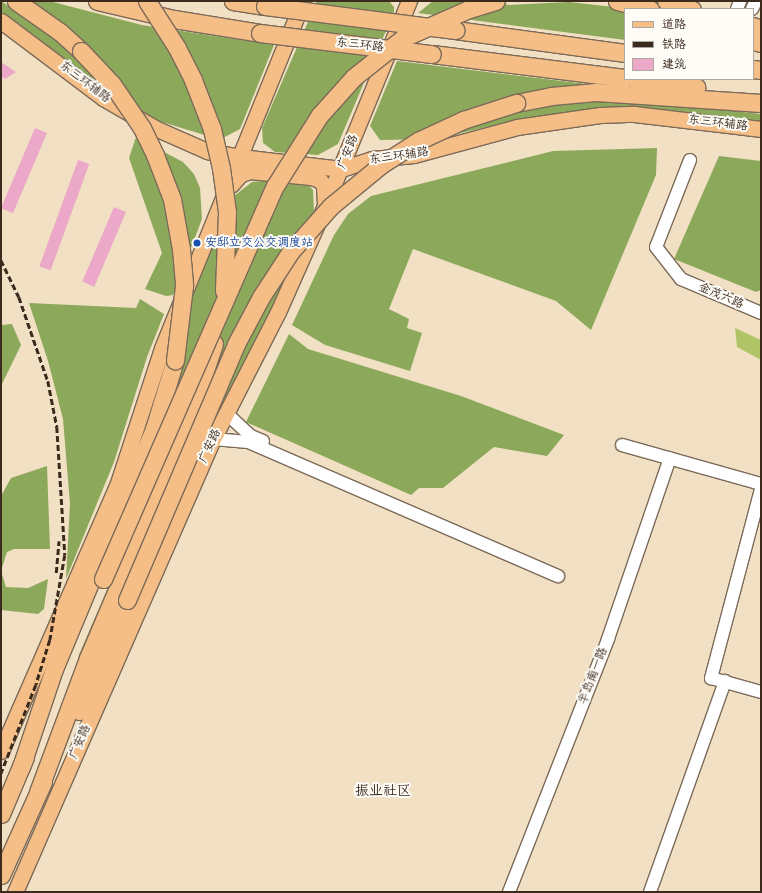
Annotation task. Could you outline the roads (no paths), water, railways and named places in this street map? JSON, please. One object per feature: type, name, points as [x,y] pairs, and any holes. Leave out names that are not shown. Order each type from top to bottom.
[{"type":"highway","points":[[1,814],[99,575],[164,405],[180,334],[184,286],[178,225],[172,199],[155,155],[121,96],[81,52],[60,32],[16,1]]},
{"type":"highway","name":"东三环路","points":[[97,1],[174,18],[260,33],[624,78]]},
{"type":"highway","points":[[38,792],[88,658],[198,396],[216,338],[226,277],[227,212],[221,168],[212,129],[203,103],[184,61],[147,1]]},
{"type":"highway","points":[[233,1],[624,53]]},
{"type":"highway","points":[[21,767],[54,669],[99,575],[275,186],[319,116],[354,77],[403,38],[469,9],[496,1]]},
{"type":"highway","points":[[617,1],[646,8]]},
{"type":"highway","points":[[642,80],[761,96]]},
{"type":"highway","points":[[1,875],[38,792],[93,682],[236,344],[261,297],[291,251],[331,206],[382,164],[418,141],[451,126],[516,104],[551,96],[596,92],[761,103]]},
{"type":"main road","points":[[1,751],[116,486],[162,348],[303,1]]},
{"type":"main road","name":"广安路","points":[[16,892],[213,439],[278,312],[324,208],[409,1]]},
{"type":"main road","points":[[665,1],[689,8]]},
{"type":"main road","name":"东三环辅路","points":[[1,21],[103,98],[157,129],[207,151],[240,156],[341,169],[372,159],[414,156],[517,127],[564,119],[634,114],[761,128]]},
{"type":"main road","points":[[226,191],[242,174],[250,170],[311,177],[320,180],[324,186],[324,208]]},
{"type":"main road","points":[[54,669],[71,591]]},
{"type":"street","name":"金茂六路","points":[[690,160],[656,247],[681,279],[761,313]]},
{"type":"street","points":[[213,439],[248,442],[560,573],[251,436],[226,413]]},
{"type":"street","points":[[622,445],[761,484]]},
{"type":"street","name":"半岛南一路","points":[[509,892],[608,639],[670,458]]},
{"type":"street","points":[[761,489],[711,678],[761,692]]},
{"type":"street","points":[[650,892],[725,681]]},
{"type":"railway","points":[[1,260],[19,297],[48,381],[57,427],[65,555],[50,640],[36,685],[1,774]]},
{"type":"railway","points":[[56,573],[59,541]]},
{"type":"place","name":"安邸立交公交调度站","points":[[197,243]]},
{"type":"district","name":"振业社区","points":[[383,791]]}]
